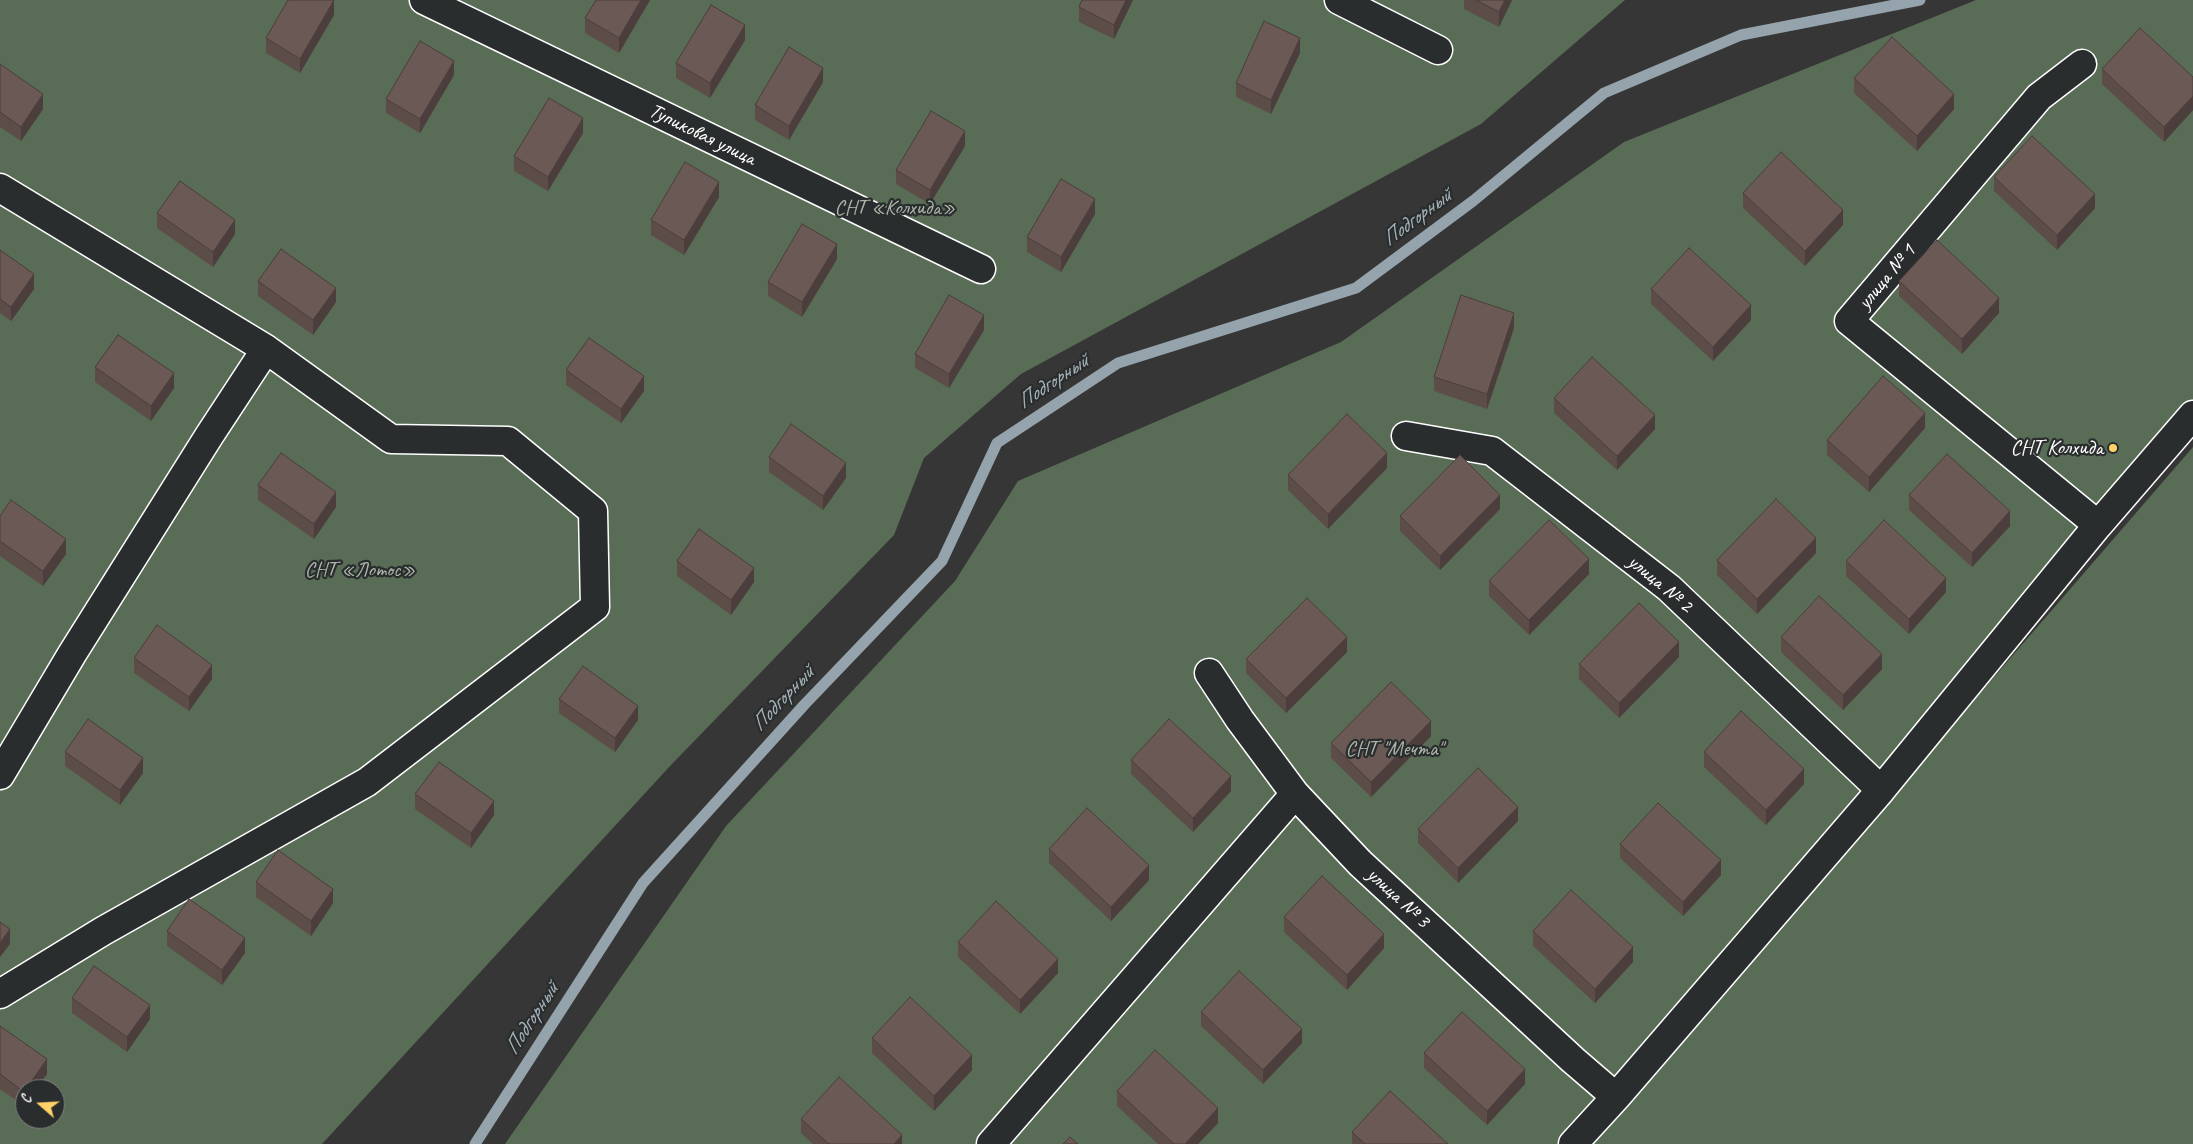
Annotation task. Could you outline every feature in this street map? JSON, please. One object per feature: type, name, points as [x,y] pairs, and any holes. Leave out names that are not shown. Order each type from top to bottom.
[{"type":"street","name":"Тупиковая улица","points":[[424,0],[981,269]]},
{"type":"street","points":[[1339,0],[1438,50]]},
{"type":"street","name":"улица № 1","points":[[2082,64],[2039,97],[1849,321],[2098,525]]},
{"type":"street","points":[[0,188],[266,349],[390,439],[508,441],[594,511],[595,607],[367,782],[103,931],[0,994]]},
{"type":"street","points":[[0,775],[203,444],[266,349]]},
{"type":"street","points":[[1572,1144],[1616,1097],[1881,790],[2098,525],[2193,415]]},
{"type":"street","name":"улица № 2","points":[[1406,436],[1492,451],[1669,588],[1881,790]]},
{"type":"street","name":"улица № 3","points":[[1209,673],[1240,720],[1295,794],[1360,863],[1573,1060],[1616,1097]]},
{"type":"street","points":[[990,1144],[1295,794]]},
{"type":"green space","name":"СНТ «Лотос»","points":[[0,0],[1625,0],[1481,124],[1021,374],[924,458],[894,535],[671,765],[322,1144],[0,1144]]},
{"type":"green space","name":"СНТ \"Мечта\"","points":[[1976,0],[2193,0],[2193,423],[1573,1144],[505,1144],[726,826],[955,581],[1018,481],[1341,342],[1624,142]]},
{"type":"green space","points":[[2193,447],[2193,1144],[1590,1144]]},
{"type":"building","points":[[288,0],[334,0],[300,59],[266,38]]},
{"type":"building","points":[[596,0],[641,0],[619,38],[585,18]]},
{"type":"building","points":[[1082,0],[1126,0],[1114,25],[1079,7]]},
{"type":"building","points":[[1476,0],[1505,0],[1499,12]]},
{"type":"building","points":[[711,5],[745,25],[710,83],[676,63]]},
{"type":"building","points":[[1264,21],[1300,38],[1271,100],[1236,83]]},
{"type":"building","points":[[2140,28],[2193,77],[2193,96],[2164,127],[2102,69]]},
{"type":"building","points":[[1892,37],[1954,94],[1917,136],[1854,78]]},
{"type":"building","points":[[420,41],[454,61],[420,119],[386,99]]},
{"type":"building","points":[[789,47],[823,68],[789,126],[755,105]]},
{"type":"building","points":[[0,64],[43,94],[21,127],[0,112]]},
{"type":"building","points":[[549,98],[583,118],[548,177],[514,156]]},
{"type":"building","points":[[931,111],[965,131],[930,190],[896,170]]},
{"type":"building","points":[[2032,136],[2095,194],[2057,235],[1994,177]]},
{"type":"building","points":[[1781,152],[1843,210],[1805,251],[1743,193]]},
{"type":"building","points":[[685,162],[719,182],[684,240],[651,220]]},
{"type":"building","points":[[1061,179],[1095,199],[1061,257],[1027,237]]},
{"type":"building","points":[[180,181],[235,220],[213,252],[157,213]]},
{"type":"building","points":[[802,224],[837,244],[802,302],[768,282]]},
{"type":"building","points":[[1937,240],[1999,298],[1962,339],[1899,281]]},
{"type":"building","points":[[1689,248],[1751,305],[1713,347],[1651,289]]},
{"type":"building","points":[[281,249],[336,288],[313,320],[258,281]]},
{"type":"building","points":[[0,250],[34,274],[11,307],[0,299]]},
{"type":"building","points":[[949,295],[984,315],[949,374],[915,354]]},
{"type":"building","points":[[1461,295],[1514,313],[1487,394],[1434,377]]},
{"type":"building","points":[[118,335],[174,373],[151,406],[95,367]]},
{"type":"building","points":[[589,338],[644,376],[621,409],[566,370]]},
{"type":"building","points":[[1592,357],[1655,415],[1617,456],[1554,398]]},
{"type":"building","points":[[1883,376],[1925,413],[1869,477],[1827,440]]},
{"type":"building","points":[[1347,414],[1387,453],[1328,514],[1288,475]]},
{"type":"building","points":[[791,424],[846,463],[823,496],[769,457]]},
{"type":"building","points":[[281,453],[336,492],[314,524],[258,485]]},
{"type":"building","points":[[1947,454],[2010,511],[1972,553],[1909,495]]},
{"type":"building","points":[[1460,455],[1500,495],[1440,556],[1400,516]]},
{"type":"building","points":[[1776,499],[1816,538],[1757,599],[1717,560]]},
{"type":"building","points":[[11,500],[66,539],[43,571],[0,541],[0,516]]},
{"type":"building","points":[[1549,520],[1589,559],[1529,620],[1489,581]]},
{"type":"building","points":[[1884,520],[1946,578],[1909,619],[1846,561]]},
{"type":"building","points":[[699,529],[754,568],[731,600],[677,561]]},
{"type":"building","points":[[1819,596],[1882,654],[1843,695],[1781,637]]},
{"type":"building","points":[[1307,598],[1347,637],[1286,698],[1246,659]]},
{"type":"building","points":[[1639,603],[1679,642],[1619,703],[1579,664]]},
{"type":"building","points":[[157,625],[212,665],[189,697],[134,658]]},
{"type":"building","points":[[583,666],[638,706],[615,738],[559,699]]},
{"type":"building","points":[[1391,682],[1431,721],[1371,782],[1331,743]]},
{"type":"building","points":[[1741,711],[1804,769],[1766,810],[1704,752]]},
{"type":"building","points":[[88,719],[143,758],[120,790],[65,752]]},
{"type":"building","points":[[1169,719],[1231,776],[1193,818],[1131,760]]},
{"type":"building","points":[[439,762],[494,801],[471,833],[415,794]]},
{"type":"building","points":[[1478,768],[1518,807],[1458,868],[1418,829]]},
{"type":"building","points":[[1658,803],[1721,860],[1683,902],[1620,844]]},
{"type":"building","points":[[1087,808],[1149,865],[1111,907],[1049,849]]},
{"type":"building","points":[[278,850],[333,889],[311,921],[256,882]]},
{"type":"building","points":[[1322,876],[1384,934],[1347,975],[1284,917]]},
{"type":"building","points":[[1571,890],[1633,947],[1595,989],[1533,931]]},
{"type":"building","points":[[189,899],[245,938],[222,970],[167,931]]},
{"type":"building","points":[[996,901],[1058,959],[1020,1000],[958,942]]},
{"type":"building","points":[[0,922],[10,929],[0,943]]},
{"type":"building","points":[[94,966],[150,1005],[127,1037],[72,998]]},
{"type":"building","points":[[1239,971],[1302,1029],[1263,1070],[1201,1012]]},
{"type":"building","points":[[910,997],[972,1055],[934,1096],[872,1038]]},
{"type":"building","points":[[1462,1012],[1525,1069],[1487,1111],[1424,1053]]},
{"type":"building","points":[[0,1026],[47,1059],[33,1079],[15,1079],[15,1085],[0,1074]]},
{"type":"building","points":[[1155,1050],[1218,1108],[1185,1144],[1174,1144],[1117,1091]]},
{"type":"building","points":[[839,1077],[902,1135],[894,1144],[829,1144],[801,1119]]},
{"type":"building","points":[[1390,1091],[1448,1144],[1365,1144],[1352,1132]]},
{"type":"building","points":[[1070,1137],[1078,1144],[1063,1144]]},
{"type":"waterway","name":"Подгорный","points":[[475,1144],[643,883],[805,704],[942,561],[997,443],[1118,363],[1356,288],[1473,201],[1604,93],[1741,35],[1920,0]]},
{"type":"place","name":"СНТ Колхида","points":[[2113,448]]},
{"type":"park label","name":"СНТ «Колхида»","points":[[895,208]]}]
